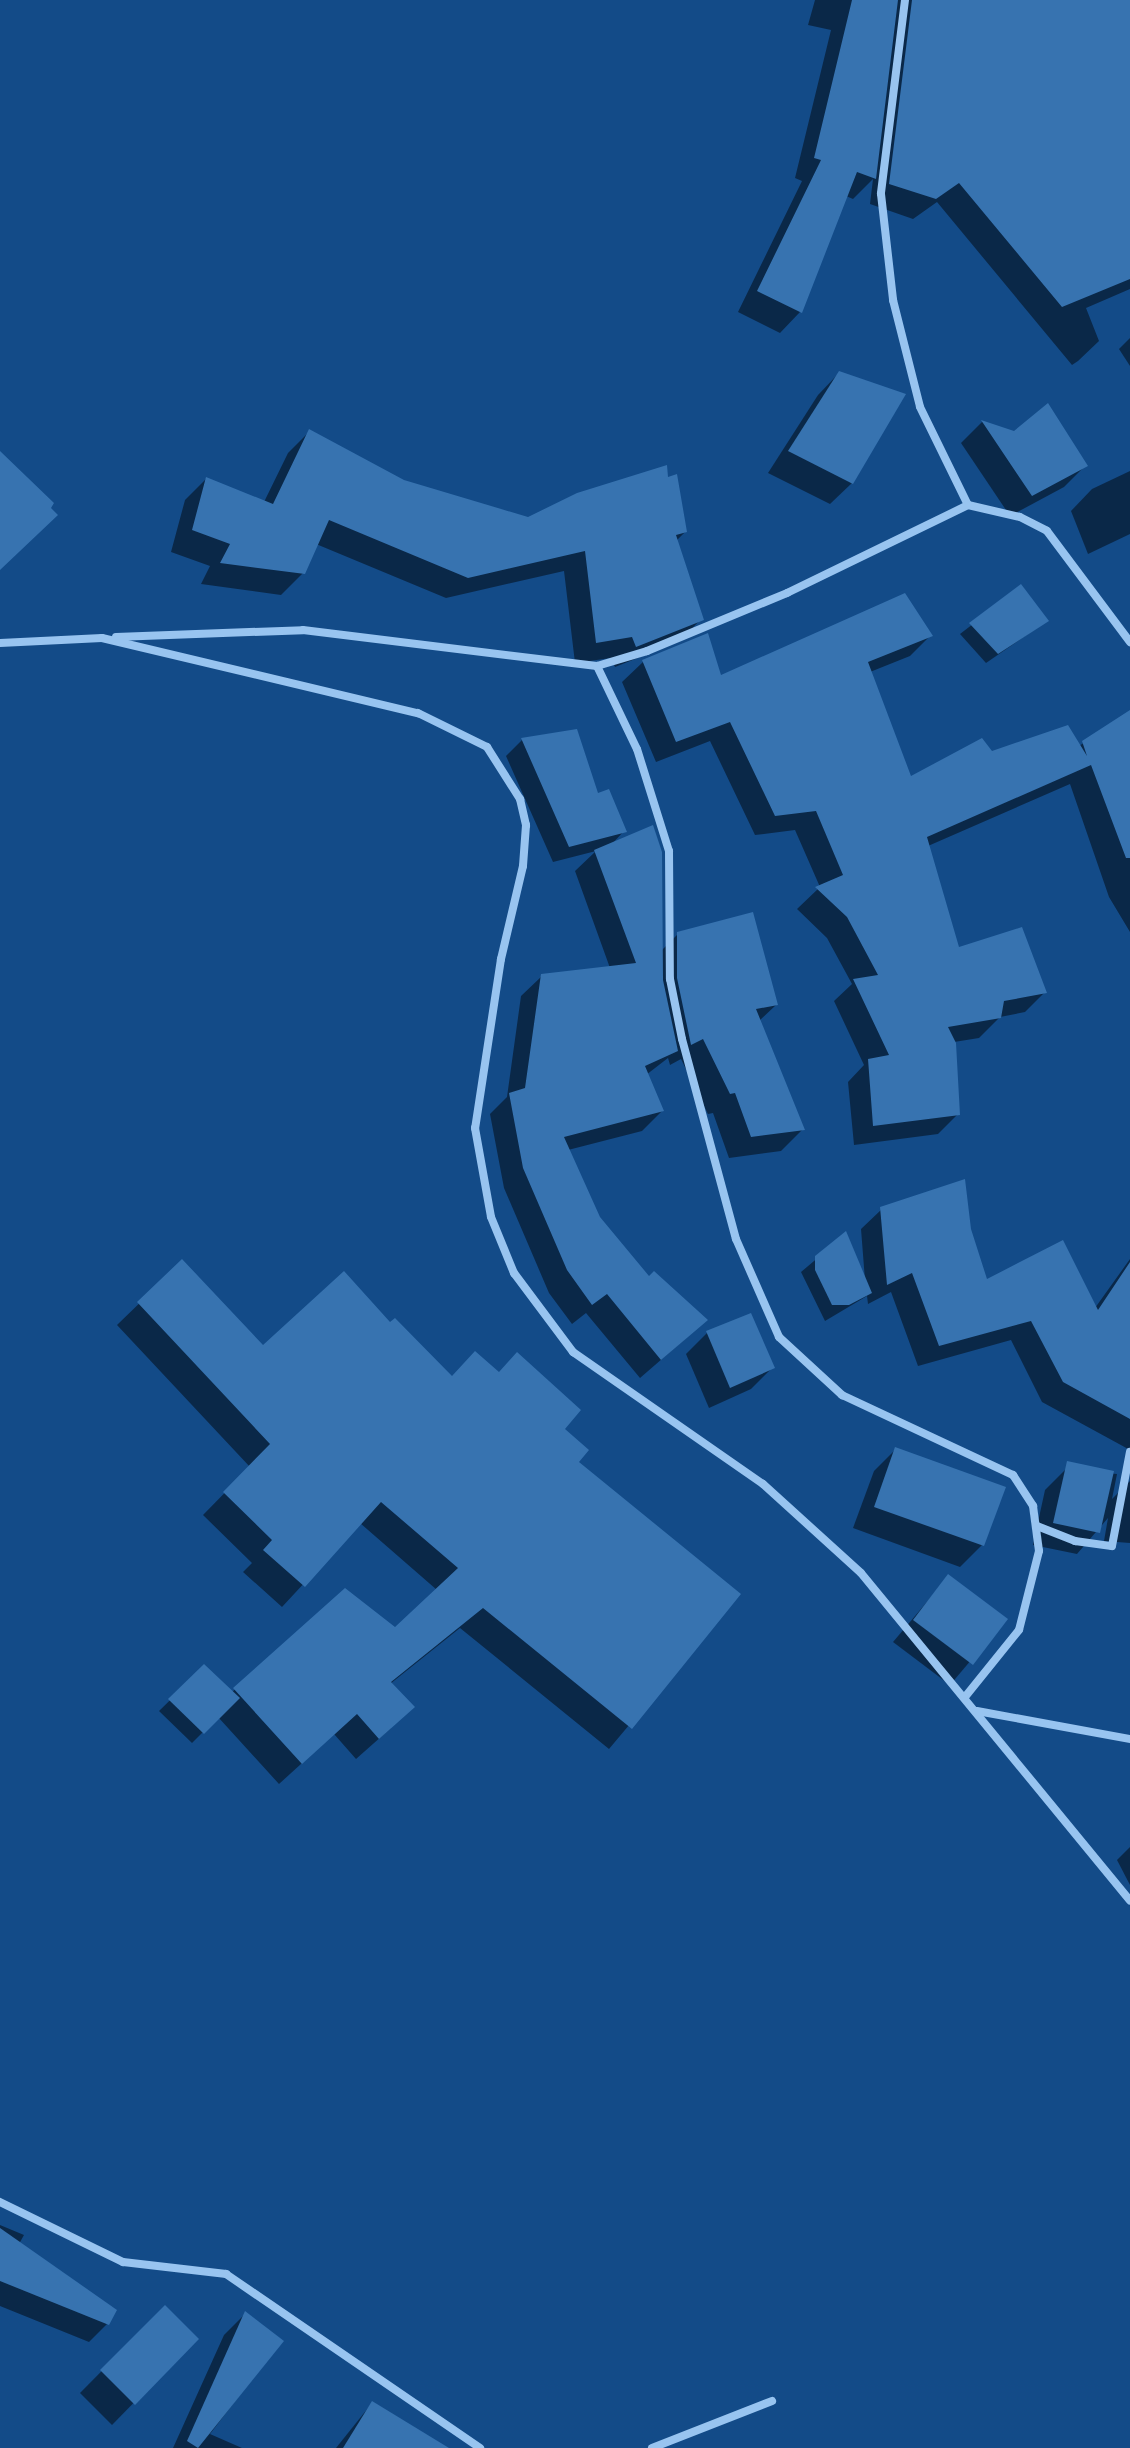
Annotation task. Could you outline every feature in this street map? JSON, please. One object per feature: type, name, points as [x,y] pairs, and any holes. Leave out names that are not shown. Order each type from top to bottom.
[{"type":"street","points":[[905,0],[881,194],[893,300],[920,407],[968,505]]},
{"type":"street","points":[[0,643],[303,630],[597,666],[647,651],[787,593],[968,505],[1020,517],[1047,531],[1130,642]]},
{"type":"street","points":[[102,638],[418,713],[478,739],[496,758],[520,799],[525,844],[475,1128],[491,1217],[514,1273],[573,1352],[763,1484],[861,1573],[1130,1901]]},
{"type":"street","points":[[597,666],[637,749],[669,851],[670,979],[682,1039],[736,1239],[771,1321],[803,1363],[842,1395],[1013,1475],[1024,1485],[1037,1526],[1035,1577],[1019,1630],[965,1697]]},
{"type":"street","points":[[1037,1526],[1075,1541],[1112,1546],[1130,1452]]},
{"type":"street","points":[[976,1711],[1130,1739]]},
{"type":"street","points":[[0,2202],[123,2262],[226,2274],[480,2448]]},
{"type":"street","points":[[652,2448],[772,2401]]},
{"type":"building","points":[[852,0],[898,0],[876,179],[857,172],[802,313],[757,291],[821,160],[814,158]]},
{"type":"building","points":[[912,0],[1130,0],[1130,279],[1062,307],[959,183],[936,199],[889,184]]},
{"type":"building","points":[[839,371],[906,394],[853,484],[788,451]]},
{"type":"building","points":[[1048,403],[1088,466],[1032,496],[981,420],[1014,431]]},
{"type":"building","points":[[309,429],[404,480],[528,517],[577,493],[667,465],[668,477],[677,474],[687,532],[676,535],[704,620],[636,647],[632,637],[596,643],[585,551],[468,578],[329,520],[305,574],[220,563],[230,544],[192,530],[206,477],[273,504]]},
{"type":"building","points":[[0,451],[54,503],[51,508],[58,515],[0,570]]},
{"type":"building","points":[[1021,584],[1049,621],[998,654],[969,623]]},
{"type":"building","points":[[905,593],[933,636],[868,662],[911,776],[982,738],[992,751],[1068,725],[1087,756],[1082,741],[1130,710],[1130,858],[1126,858],[1091,765],[927,837],[959,947],[1022,927],[1047,993],[1004,1001],[1001,1018],[948,1027],[956,1043],[960,1115],[873,1126],[868,1059],[889,1055],[853,979],[878,975],[847,917],[815,887],[843,875],[816,811],[775,816],[730,722],[676,742],[642,660],[708,633],[721,675]]},
{"type":"building","points":[[577,729],[598,793],[609,789],[627,832],[569,847],[521,738]]},
{"type":"building","points":[[653,825],[662,852],[663,980],[678,1051],[645,1066],[664,1111],[564,1137],[600,1217],[649,1276],[654,1271],[708,1320],[661,1360],[607,1294],[592,1305],[567,1270],[523,1168],[509,1093],[525,1088],[541,974],[636,963],[594,850]]},
{"type":"building","points":[[753,912],[778,1005],[756,1009],[805,1130],[751,1137],[735,1093],[730,1094],[703,1039],[691,1045],[677,978],[677,932]]},
{"type":"building","points":[[965,1179],[971,1229],[987,1279],[1063,1240],[1098,1310],[1130,1262],[1130,1419],[1063,1382],[1031,1321],[939,1346],[912,1273],[887,1285],[880,1207]]},
{"type":"building","points":[[846,1231],[872,1293],[849,1305],[832,1305],[815,1270],[815,1256]]},
{"type":"building","points":[[182,1259],[263,1345],[344,1271],[390,1322],[395,1318],[452,1376],[475,1351],[499,1372],[517,1352],[581,1410],[565,1429],[589,1450],[579,1462],[741,1594],[632,1729],[483,1608],[391,1682],[415,1707],[379,1739],[357,1714],[302,1764],[233,1688],[345,1588],[395,1627],[458,1568],[381,1502],[305,1587],[263,1550],[272,1540],[223,1492],[270,1444],[137,1302]]},
{"type":"building","points":[[751,1313],[775,1368],[730,1388],[706,1331]]},
{"type":"building","points":[[895,1447],[1006,1487],[984,1546],[874,1507]]},
{"type":"building","points":[[1067,1461],[1114,1471],[1100,1533],[1053,1523]]},
{"type":"building","points":[[948,1574],[1008,1619],[973,1665],[913,1620]]},
{"type":"building","points":[[204,1664],[240,1698],[204,1734],[168,1699]]},
{"type":"building","points":[[0,2228],[117,2310],[109,2325],[0,2281]]},
{"type":"building","points":[[165,2305],[199,2339],[135,2405],[100,2370]]},
{"type":"building","points":[[245,2311],[284,2341],[198,2448],[187,2441]]},
{"type":"building","points":[[372,2401],[449,2448],[343,2448]]}]
